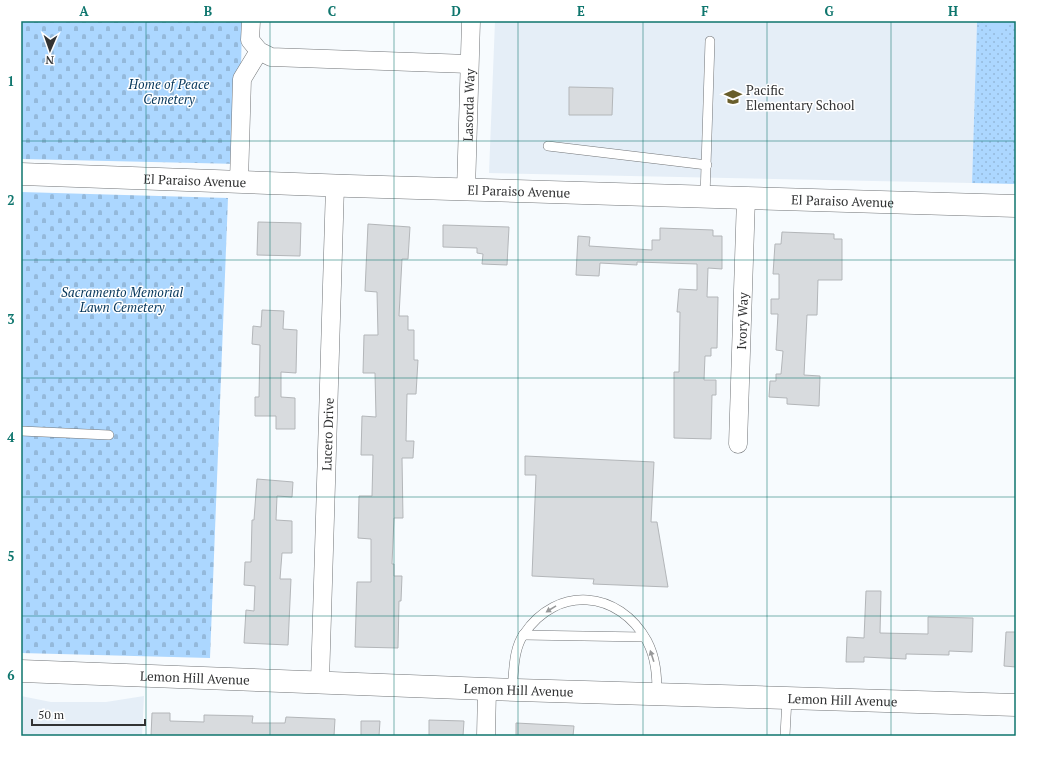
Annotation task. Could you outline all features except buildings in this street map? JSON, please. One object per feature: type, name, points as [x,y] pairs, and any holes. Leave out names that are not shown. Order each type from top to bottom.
[{"type":"street","points":[[250,21],[250,40],[259,51],[271,57],[469,64]]},
{"type":"street","name":"Lasorda Way","points":[[466,190],[471,21]]},
{"type":"street","points":[[239,182],[242,79],[259,51]]},
{"type":"street","name":"El Paraiso Avenue","points":[[21,174],[335,186],[1016,206]]},
{"type":"street","name":"Lucero Drive","points":[[320,682],[335,186]]},
{"type":"street","name":"Ivory Way","points":[[738,444],[746,198]]},
{"type":"street","name":"Lemon Hill Avenue","points":[[21,671],[512,690],[1016,705]]},
{"type":"street","points":[[486,736],[487,689]]},
{"type":"lane","points":[[705,197],[710,40]]},
{"type":"lane","points":[[548,146],[707,165]]},
{"type":"lane","points":[[21,431],[109,435]]},
{"type":"lane","points":[[512,690],[516,657],[523,634],[551,607],[569,600],[585,599],[600,601],[620,610],[636,625],[644,637],[654,659],[657,676],[657,694]]},
{"type":"lane","points":[[523,634],[644,637]]},
{"type":"lane","points":[[785,736],[787,698]]},
{"type":"shaded area","name":"Pacific Elementary School","points":[[495,21],[977,21],[972,183],[489,173]]},
{"type":"shaded area","points":[[21,696],[51,702],[106,702],[144,696],[142,736],[21,736]]},
{"type":"green space","name":"Home of Peace Cemetery","points":[[21,21],[242,21],[239,164],[21,159]]},
{"type":"green space","points":[[977,21],[1016,21],[1016,184],[972,183]]},
{"type":"green space","points":[[985,21],[1012,21],[998,34]]},
{"type":"green space","name":"Sacramento Memorial Lawn Cemetery","points":[[21,192],[228,198],[210,658],[21,653]]},
{"type":"place","name":"Pacific Elementary School","points":[[733,97]]}]
